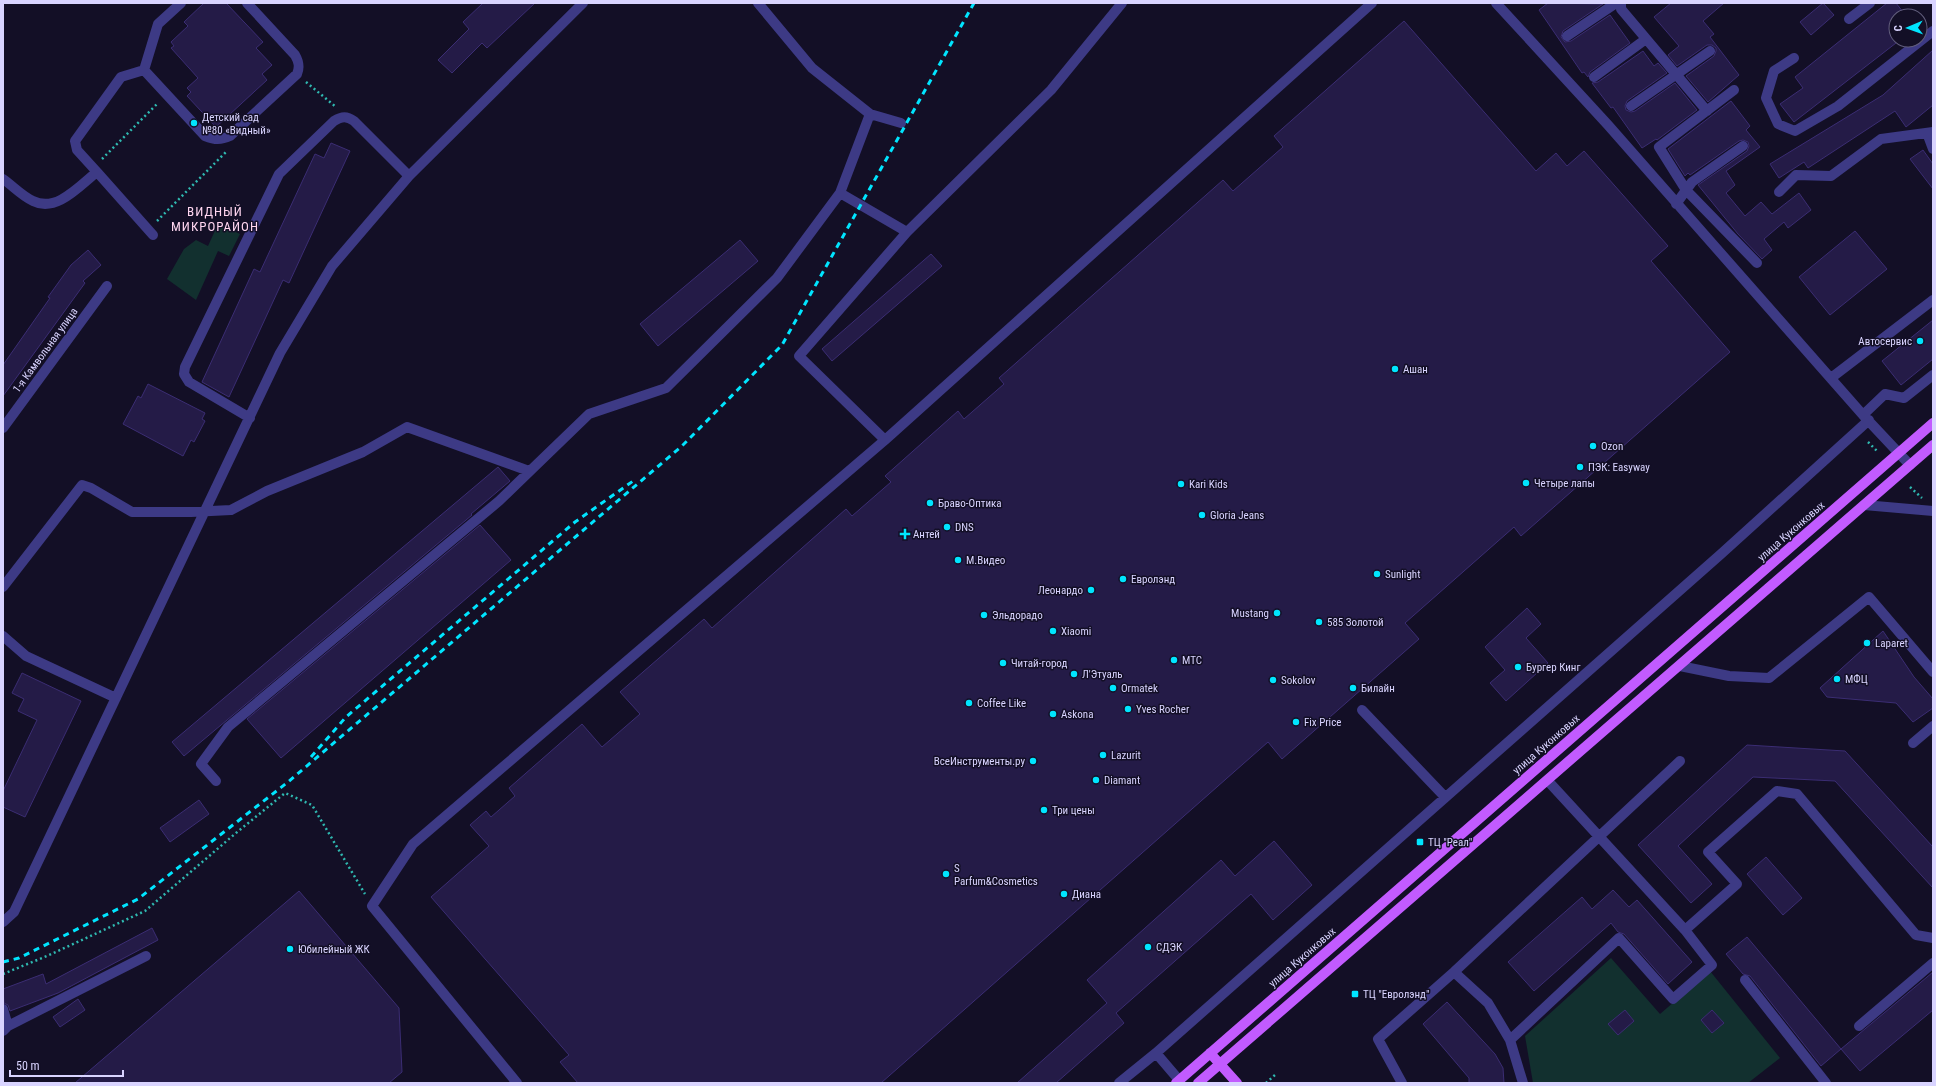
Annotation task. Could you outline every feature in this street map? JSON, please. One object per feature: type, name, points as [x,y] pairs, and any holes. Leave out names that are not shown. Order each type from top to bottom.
[{"type":"main road","name":"улица Куконковых","points":[[1178,1082],[1933,423]]},
{"type":"main road","points":[[1198,1083],[1548,781],[1933,445]]},
{"type":"main road","points":[[1210,1053],[1237,1083]]},
{"type":"street","points":[[144,70],[158,24],[181,3]]},
{"type":"street","points":[[144,70],[206,136],[213,140],[222,140],[230,136],[297,74],[299,69],[295,55],[247,3]]},
{"type":"street","points":[[3,922],[14,912],[280,353],[332,266],[409,176],[583,3]]},
{"type":"street","points":[[758,3],[812,68],[870,114],[901,123]]},
{"type":"street","points":[[885,440],[799,356],[907,232],[1051,90],[1122,3]]},
{"type":"street","points":[[517,1083],[372,906],[413,844],[885,440],[1372,3]]},
{"type":"street","points":[[1496,3],[1608,125],[1830,378],[1910,465]]},
{"type":"street","points":[[1567,36],[1616,3]]},
{"type":"street","points":[[1621,3],[1621,9],[1707,111]]},
{"type":"street","points":[[1849,19],[1870,3]]},
{"type":"street","points":[[1794,58],[1774,70],[1766,98],[1778,124],[1795,131],[1838,106],[1933,31]]},
{"type":"street","points":[[1594,77],[1646,39]]},
{"type":"street","points":[[1632,106],[1710,51]]},
{"type":"street","points":[[144,70],[121,77],[78,136],[75,146],[150,232]]},
{"type":"street","points":[[1734,90],[1659,147],[1686,190],[1757,263]]},
{"type":"street","points":[[216,781],[201,764],[228,727],[499,501],[589,414],[666,388],[777,278],[840,193],[870,114]]},
{"type":"street","points":[[250,418],[189,382],[185,379],[184,374],[185,367],[279,174],[334,121],[341,117],[348,117],[354,121],[409,176]]},
{"type":"street","points":[[1779,192],[1796,176],[1831,176],[1881,139],[1930,133],[1933,149]]},
{"type":"street","points":[[1676,204],[1692,182],[1743,146]]},
{"type":"street","points":[[3,179],[33,201],[44,204],[54,203],[64,198],[96,170]]},
{"type":"street","points":[[840,193],[907,232]]},
{"type":"street","name":"1-я Камвольная улица","points":[[3,428],[107,286]]},
{"type":"street","points":[[1830,378],[1933,300]]},
{"type":"street","points":[[1119,1083],[1156,1053],[1721,554],[1866,418],[1885,394],[1904,398],[1933,375]]},
{"type":"street","points":[[3,587],[82,485],[91,488],[132,512],[204,512],[231,510],[267,491],[363,452],[408,427],[529,471]]},
{"type":"street","points":[[1864,504],[1933,511]]},
{"type":"street","points":[[1680,666],[1729,676],[1769,678],[1869,597],[1933,672]]},
{"type":"street","points":[[3,636],[26,656],[116,698]]},
{"type":"street","points":[[1362,710],[1445,797]]},
{"type":"street","points":[[1913,743],[1933,726]]},
{"type":"street","points":[[1402,1083],[1378,1040],[1454,972],[1680,761]]},
{"type":"street","points":[[1510,1040],[1619,938],[1674,999],[1712,965],[1686,930],[1548,781]]},
{"type":"street","points":[[1686,930],[1737,884],[1708,852],[1776,791],[1797,794],[1916,935],[1933,938]]},
{"type":"street","points":[[3,1008],[5,1028],[146,956]]},
{"type":"street","points":[[1859,1026],[1933,963]]},
{"type":"street","points":[[1454,972],[1487,1001],[1510,1040],[1523,1083]]},
{"type":"street","points":[[1744,980],[1826,1083]]},
{"type":"street","points":[[1156,1053],[1178,1082]]},
{"type":"path","points":[[297,74],[330,102]]},
{"type":"path","points":[[96,170],[167,94]]},
{"type":"path","points":[[150,232],[230,148],[222,140]]},
{"type":"path","points":[[1868,442],[1878,452]]},
{"type":"path","points":[[1910,487],[1924,501]]},
{"type":"path","points":[[3,974],[47,956],[146,911],[236,833],[285,794],[312,805],[372,906]]},
{"type":"path","points":[[1266,1083],[1276,1074]]},
{"type":"green space","points":[[218,224],[240,234],[229,256],[218,251],[196,300],[167,279],[184,249],[196,240],[208,246]]},
{"type":"green space","points":[[1611,958],[1660,1014],[1710,971],[1780,1058],[1748,1083],[1533,1083],[1525,1036]]},
{"type":"building","points":[[204,3],[226,3],[263,42],[256,48],[272,65],[262,74],[267,80],[216,127],[187,96],[191,92],[187,88],[198,78],[171,48],[174,46],[171,42],[188,26],[184,22]]},
{"type":"building","points":[[483,3],[535,3],[487,48],[482,43],[452,73],[438,60],[469,29],[463,22]]},
{"type":"building","points":[[1548,3],[1603,4],[1563,31],[1561,37],[1565,42],[1571,41],[1610,15],[1630,43],[1590,72],[1588,77],[1584,72],[1582,73],[1539,10]]},
{"type":"building","points":[[1671,3],[1724,3],[1703,21],[1714,34],[1710,37],[1739,75],[1708,102],[1686,76],[1714,56],[1716,48],[1712,45],[1707,45],[1677,66],[1668,55],[1679,46],[1654,17]]},
{"type":"building","points":[[1823,3],[1834,15],[1811,35],[1800,22]]},
{"type":"building","points":[[1887,3],[1896,3],[1900,8],[1888,8],[1888,48],[1890,48],[1794,122],[1780,104],[1803,88],[1795,77]]},
{"type":"building","name":"Евролэнд","points":[[1404,21],[1536,171],[1556,153],[1567,166],[1584,151],[1668,246],[1651,261],[1730,352],[1521,536],[1514,527],[1405,623],[1419,639],[1282,759],[1268,742],[881,1083],[578,1083],[560,1062],[569,1055],[431,897],[489,846],[470,825],[486,811],[491,817],[515,796],[509,788],[582,724],[602,747],[640,714],[620,692],[704,619],[712,628],[846,509],[852,516],[891,482],[885,476],[958,411],[964,419],[1004,384],[999,378],[1223,180],[1233,191],[1283,147],[1274,136]]},
{"type":"building","points":[[1933,50],[1933,105],[1906,127],[1895,111],[1808,168],[1804,162],[1779,178],[1770,164],[1883,95]]},
{"type":"building","points":[[1643,51],[1654,66],[1658,63],[1667,73],[1627,101],[1625,106],[1626,110],[1631,112],[1635,111],[1675,83],[1697,110],[1657,140],[1656,139],[1642,148],[1613,107],[1611,108],[1592,83],[1598,82]]},
{"type":"building","points":[[1731,101],[1750,126],[1746,130],[1760,147],[1726,171],[1735,185],[1726,193],[1745,216],[1761,202],[1772,214],[1799,193],[1811,210],[1788,228],[1784,222],[1764,239],[1772,250],[1762,259],[1738,234],[1698,185],[1747,151],[1749,146],[1748,142],[1743,140],[1739,141],[1690,175],[1688,173],[1685,176],[1668,149]]},
{"type":"building","points":[[331,143],[350,151],[289,283],[283,280],[229,397],[202,382],[254,269],[260,272],[315,154],[324,158]]},
{"type":"building","points":[[1923,150],[1933,164],[1933,189],[1910,159]]},
{"type":"building","points":[[1855,231],[1887,269],[1830,315],[1799,277]]},
{"type":"building","points":[[740,240],[758,261],[658,346],[640,324]]},
{"type":"building","points":[[88,250],[101,265],[83,281],[85,283],[3,396],[3,365],[71,265]]},
{"type":"building","points":[[931,254],[942,266],[832,361],[822,349]]},
{"type":"building","name":"Автосервис","points":[[1933,320],[1933,359],[1901,385],[1882,361]]},
{"type":"building","points":[[148,384],[205,413],[202,419],[205,421],[194,442],[191,440],[183,456],[123,424],[138,396],[141,398]]},
{"type":"building","points":[[498,467],[510,481],[471,514],[472,515],[184,756],[172,742]]},
{"type":"building","points":[[480,525],[511,560],[281,758],[247,719]]},
{"type":"building","points":[[1527,608],[1541,624],[1526,638],[1548,663],[1506,701],[1490,683],[1505,670],[1485,647]]},
{"type":"building","points":[[1883,631],[1914,677],[1933,699],[1933,708],[1913,722],[1896,703],[1827,697],[1820,688]]},
{"type":"building","points":[[22,673],[81,701],[25,817],[3,807],[3,791],[37,720],[18,711],[24,699],[12,693]]},
{"type":"building","points":[[1747,745],[1845,751],[1933,847],[1933,888],[1835,781],[1753,777],[1678,846],[1712,884],[1691,903],[1638,845]]},
{"type":"building","points":[[199,800],[209,814],[170,842],[160,828]]},
{"type":"building","points":[[1274,841],[1312,885],[1273,920],[1251,894],[1116,1013],[1124,1023],[1056,1083],[1017,1083],[1107,1003],[1087,980],[1221,860],[1235,876]]},
{"type":"building","points":[[1766,857],[1802,898],[1783,915],[1747,874]]},
{"type":"building","points":[[1613,890],[1629,907],[1637,900],[1692,962],[1668,984],[1624,934],[1618,932],[1611,923],[1534,991],[1508,962],[1582,897],[1592,909]]},
{"type":"building","name":"Юбилейный ЖК","points":[[299,891],[399,1008],[402,1072],[389,1083],[75,1083]]},
{"type":"building","points":[[152,928],[158,940],[58,993],[10,1011],[8,1005],[4,1003],[3,989],[43,974],[46,984]]},
{"type":"building","points":[[1747,937],[1841,1049],[1821,1066],[1750,976],[1743,974],[1726,954]]},
{"type":"building","points":[[1933,972],[1933,1010],[1860,1071],[1841,1049]]},
{"type":"building","points":[[78,999],[85,1010],[60,1027],[53,1017]]},
{"type":"building","points":[[1447,1002],[1495,1054],[1503,1068],[1504,1083],[1469,1083],[1469,1078],[1423,1024]]},
{"type":"building","points":[[1625,1010],[1634,1021],[1618,1035],[1608,1024]]},
{"type":"building","points":[[1712,1010],[1724,1023],[1712,1033],[1701,1020]]},
{"type":"railway","points":[[3,962],[19,958],[138,899],[288,782],[682,446],[782,345],[974,3]]},
{"type":"railway","points":[[311,757],[346,717],[575,522],[636,479]]},
{"type":"place","name":"Детский сад №80 «Видный»","points":[[194,123]]},
{"type":"place","name":"Автосервис","points":[[1920,341]]},
{"type":"place","name":"Ашан","points":[[1395,369]]},
{"type":"place","name":"Ozon","points":[[1593,446]]},
{"type":"place","name":"ПЭК: Easyway","points":[[1580,467]]},
{"type":"place","name":"Четыре лапы","points":[[1526,483]]},
{"type":"place","name":"Kari Kids","points":[[1181,484]]},
{"type":"place","name":"Браво-Оптика","points":[[930,503]]},
{"type":"place","name":"Gloria Jeans","points":[[1202,515]]},
{"type":"place","name":"DNS","points":[[947,527]]},
{"type":"place","name":"Антей","points":[[905,534]]},
{"type":"place","name":"М.Видео","points":[[958,560]]},
{"type":"place","name":"Sunlight","points":[[1377,574]]},
{"type":"place","name":"Евролэнд","points":[[1123,579]]},
{"type":"place","name":"Леонардо","points":[[1091,590]]},
{"type":"place","name":"Mustang","points":[[1277,613]]},
{"type":"place","name":"Эльдорадо","points":[[984,615]]},
{"type":"place","name":"585 Золотой","points":[[1319,622]]},
{"type":"place","name":"Xiaomi","points":[[1053,631]]},
{"type":"place","name":"Laparet","points":[[1867,643]]},
{"type":"place","name":"МТС","points":[[1174,660]]},
{"type":"place","name":"Читай-город","points":[[1003,663]]},
{"type":"place","name":"Бургер Кинг","points":[[1518,667]]},
{"type":"place","name":"Л'Этуаль","points":[[1074,674]]},
{"type":"place","name":"МФЦ","points":[[1837,679]]},
{"type":"place","name":"Sokolov","points":[[1273,680]]},
{"type":"place","name":"Ormatek","points":[[1113,688]]},
{"type":"place","name":"Билайн","points":[[1353,688]]},
{"type":"place","name":"Coffee Like","points":[[969,703]]},
{"type":"place","name":"Yves Rocher","points":[[1128,709]]},
{"type":"place","name":"Askona","points":[[1053,714]]},
{"type":"place","name":"Fix Price","points":[[1296,722]]},
{"type":"place","name":"Lazurit","points":[[1103,755]]},
{"type":"place","name":"ВсеИнструменты.ру","points":[[1033,761]]},
{"type":"place","name":"Diamant","points":[[1096,780]]},
{"type":"place","name":"Три цены","points":[[1044,810]]},
{"type":"place","name":"ТЦ \"Реал\"","points":[[1420,842]]},
{"type":"place","name":"S Parfum&Cosmetics","points":[[946,874]]},
{"type":"place","name":"Диана","points":[[1064,894]]},
{"type":"place","name":"СДЭК","points":[[1148,947]]},
{"type":"place","name":"Юбилейный ЖК","points":[[290,949]]},
{"type":"place","name":"ТЦ \"Евролэнд\"","points":[[1355,994]]},
{"type":"district","name":"ВИДНЫЙ МИКРОРАЙОН","points":[[215,218]]}]
